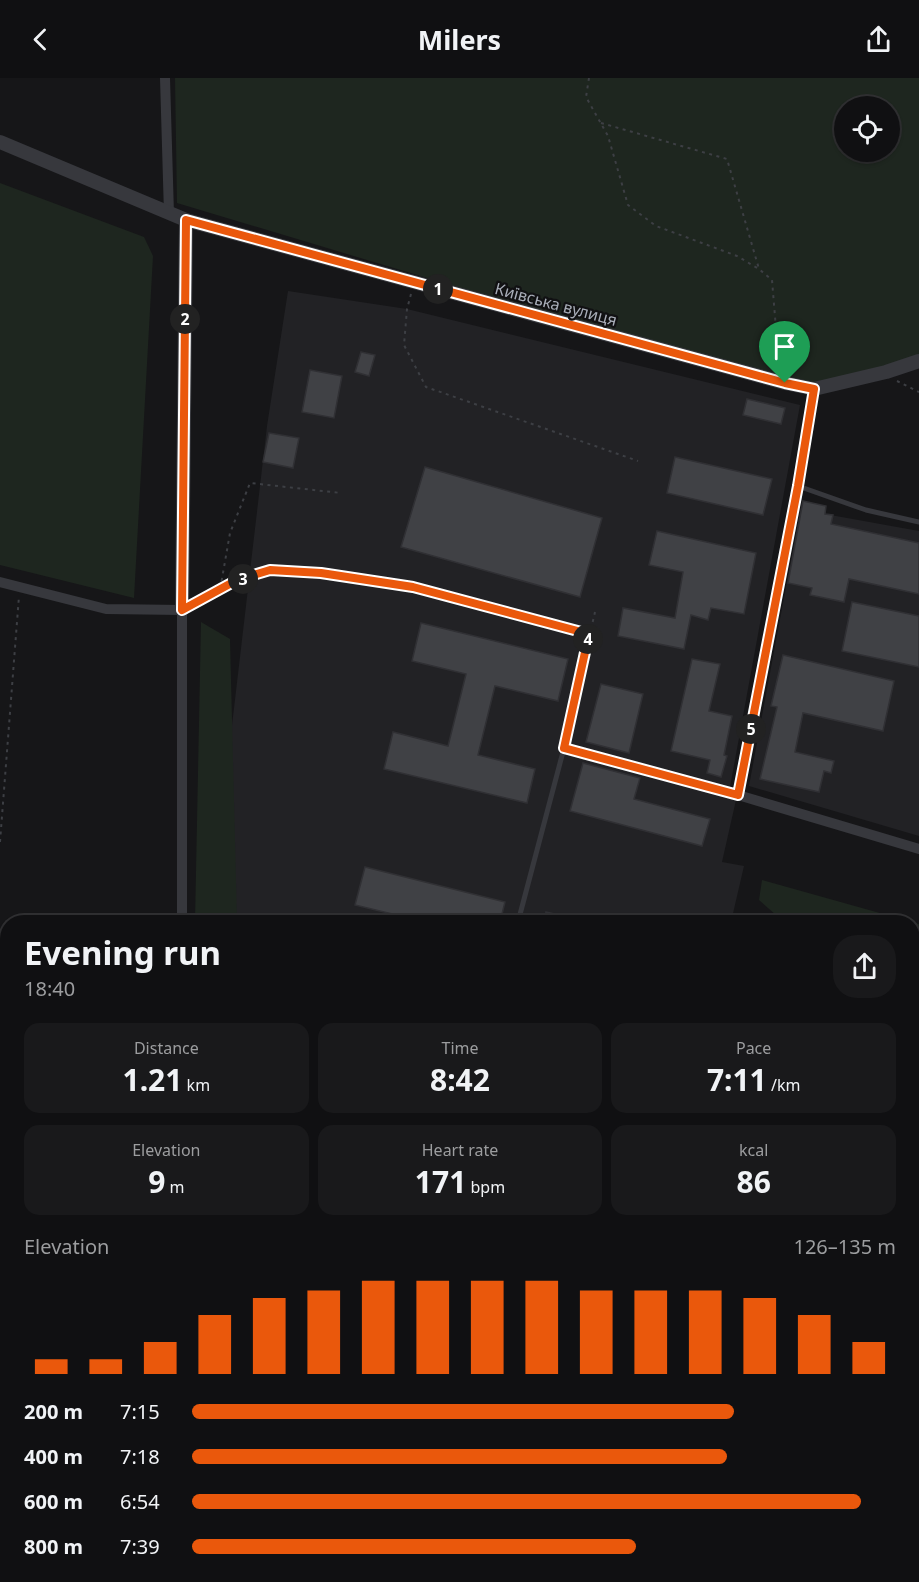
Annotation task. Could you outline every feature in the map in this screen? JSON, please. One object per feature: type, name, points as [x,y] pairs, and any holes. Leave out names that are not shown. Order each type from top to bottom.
[{"type":"street","points":[[165,78],[169,214]]},
{"type":"street","name":"Київська вулиця","points":[[0,142],[186,220],[785,383],[814,389],[886,372],[919,361]]},
{"type":"street","points":[[182,915],[186,220]]},
{"type":"street","points":[[814,389],[798,486],[738,795],[919,849]]},
{"type":"street","points":[[0,582],[106,609],[182,610]]},
{"type":"lane","points":[[798,486],[866,510],[919,522]]},
{"type":"lane","points":[[520,915],[564,748],[738,795]]},
{"type":"path","points":[[589,78],[586,97],[608,136],[628,205],[656,226],[737,256],[772,280],[777,341],[785,383]]},
{"type":"path","points":[[601,123],[727,159],[759,269]]},
{"type":"path","points":[[414,283],[407,309],[404,345],[426,387],[638,461]]},
{"type":"path","points":[[886,372],[895,380],[919,392]]},
{"type":"path","points":[[220,590],[230,533],[250,483],[341,493]]},
{"type":"path","points":[[182,610],[237,580],[270,570],[321,573],[413,587],[589,634]]},
{"type":"path","points":[[0,842],[19,588]]},
{"type":"path","points":[[564,748],[595,612]]},
{"type":"shaded area","points":[[175,78],[919,78],[919,360],[814,389],[764,379],[177,203]]},
{"type":"shaded area","points":[[0,183],[144,237],[153,256],[134,598],[0,565]]},
{"type":"shaded area","points":[[288,291],[407,309],[800,405],[728,798],[736,800],[722,862],[744,866],[733,915],[210,915],[267,426]]},
{"type":"shaded area","points":[[802,501],[826,506],[825,514],[919,531],[919,836],[749,786]]},
{"type":"shaded area","points":[[201,622],[230,639],[237,915],[195,915]]},
{"type":"shaded area","points":[[762,880],[887,915],[776,915],[759,900]]},
{"type":"building","points":[[361,352],[375,355],[369,376],[355,372]]},
{"type":"building","points":[[310,370],[342,376],[334,418],[302,412]]},
{"type":"building","points":[[747,399],[785,408],[781,424],[743,415]]},
{"type":"building","points":[[269,433],[299,438],[293,468],[263,462]]},
{"type":"building","points":[[675,457],[772,479],[763,515],[667,493]]},
{"type":"building","points":[[425,467],[602,518],[580,597],[401,547]]},
{"type":"building","points":[[803,501],[826,506],[825,514],[833,515],[831,524],[919,543],[919,594],[849,579],[844,602],[810,595],[812,588],[788,583]]},
{"type":"building","points":[[657,531],[756,553],[744,614],[711,608],[708,620],[691,615],[684,649],[618,636],[623,608],[675,618],[683,572],[649,565]]},
{"type":"building","points":[[852,602],[919,616],[919,667],[842,651]]},
{"type":"building","points":[[421,623],[568,659],[558,701],[495,686],[478,755],[535,769],[527,803],[384,769],[393,732],[448,746],[466,674],[412,661]]},
{"type":"building","points":[[783,655],[894,681],[883,731],[803,713],[795,752],[834,761],[831,773],[824,771],[819,792],[760,779],[777,707],[771,706]]},
{"type":"building","points":[[692,659],[720,664],[709,711],[732,716],[724,755],[727,756],[721,777],[707,773],[710,760],[671,751]]},
{"type":"building","points":[[601,684],[643,694],[629,753],[586,742]]},
{"type":"building","points":[[583,763],[640,778],[634,799],[710,819],[702,846],[570,811]]},
{"type":"building","points":[[365,867],[505,902],[502,915],[397,915],[355,905]]},
{"type":"route","points":[[186,220],[785,383],[814,389],[798,486],[738,795],[564,748],[589,634],[413,587],[321,573],[270,570],[237,580],[182,610],[186,220]]}]
